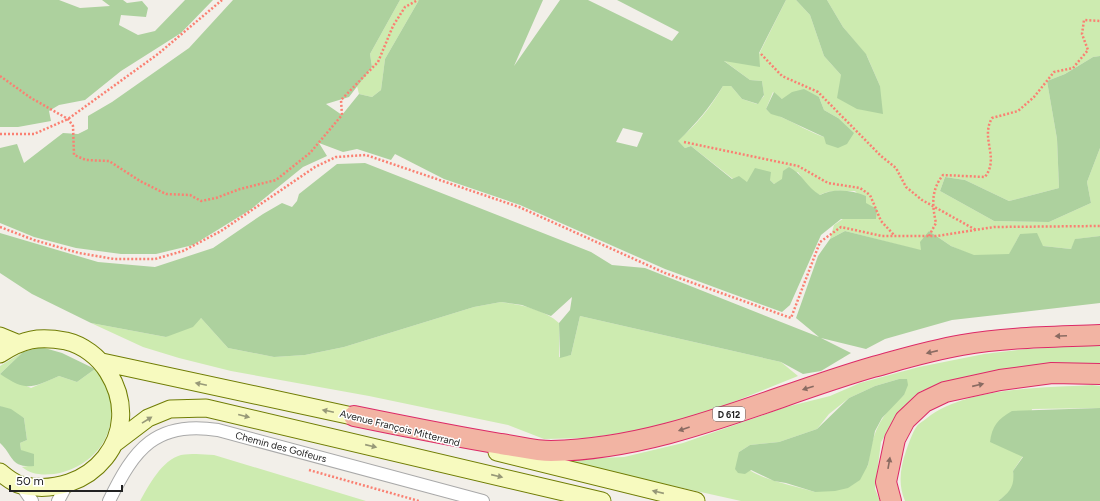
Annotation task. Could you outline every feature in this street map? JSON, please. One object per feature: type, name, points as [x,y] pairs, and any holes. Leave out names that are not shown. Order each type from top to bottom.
[{"type":"highway","name":"D 612","points":[[354,416],[453,436],[549,451],[603,448],[630,444],[673,433],[912,356],[963,345],[1030,338],[1100,335]]},
{"type":"highway","points":[[891,501],[886,482],[895,438],[905,420],[924,402],[945,392],[1000,380],[1052,373],[1100,374]]},
{"type":"main road","points":[[0,336],[17,342]]},
{"type":"main road","points":[[0,354],[17,342],[47,337],[76,343],[102,362],[116,385],[122,414],[116,443]]},
{"type":"main road","name":"Avenue François Mitterrand","points":[[102,362],[354,416],[696,501]]},
{"type":"main road","points":[[0,472],[21,485],[44,489],[74,484],[99,467],[116,443],[148,418],[170,409],[206,408],[602,501]]},
{"type":"street","name":"Chemin des Golfeurs","points":[[109,501],[130,463],[142,448],[160,435],[179,428],[198,427],[218,430],[483,501]]},
{"type":"street","points":[[21,485],[32,501]]},
{"type":"street","points":[[58,501],[66,486]]},
{"type":"path","points":[[0,134],[34,134],[68,119],[158,54],[222,0]]},
{"type":"path","points":[[0,76],[31,98],[68,119],[73,126],[74,155],[91,160],[109,160],[140,182],[166,194],[190,195],[201,201],[276,180],[310,153],[342,115],[341,100],[378,62],[393,26],[405,7],[418,0]]},
{"type":"path","points":[[929,236],[936,223],[932,205],[936,184],[943,176],[985,178],[991,170],[992,162],[987,136],[988,125],[992,118],[1018,111],[1034,97],[1054,72],[1073,68],[1088,50],[1082,34],[1084,20],[1100,21]]},
{"type":"path","points":[[761,54],[782,76],[818,92],[881,156],[896,168],[906,187],[932,205],[976,230]]},
{"type":"path","points":[[684,142],[798,166],[828,183],[860,188],[870,195],[881,221],[894,236]]},
{"type":"path","points":[[0,227],[34,240],[79,252],[114,258],[155,259],[183,251],[221,231],[315,167],[336,157],[366,155],[518,207],[665,273],[791,318],[820,242],[841,227],[882,236],[929,236],[994,227],[1100,226]]},
{"type":"path","points":[[307,469],[419,501]]},
{"type":"green space","points":[[0,0],[59,0],[80,8],[110,6],[102,0],[123,0],[127,3],[142,1],[148,8],[146,17],[121,15],[119,25],[138,35],[155,31],[185,0],[213,0],[181,33],[121,71],[85,100],[59,105],[49,111],[51,121],[18,127],[0,127]]},
{"type":"green space","points":[[233,0],[400,0],[370,54],[372,67],[349,97],[326,104],[342,115],[359,94],[372,97],[381,90],[385,59],[419,0],[543,0],[514,66],[560,0],[588,0],[672,41],[679,32],[617,0],[786,0],[759,53],[760,67],[724,61],[750,80],[762,81],[764,95],[758,104],[742,99],[731,86],[723,86],[702,115],[678,141],[685,148],[691,146],[732,179],[739,176],[747,182],[755,168],[771,172],[770,180],[774,184],[782,179],[783,171],[789,167],[798,173],[815,192],[820,195],[831,191],[843,191],[855,192],[866,196],[866,203],[877,209],[876,219],[841,219],[821,235],[790,305],[782,312],[665,269],[520,205],[444,179],[395,154],[391,160],[357,149],[343,152],[319,143],[327,156],[303,167],[250,210],[193,245],[156,254],[121,254],[76,248],[34,237],[0,223],[0,148],[17,144],[24,163],[63,133],[78,134],[88,129],[88,116],[112,102],[189,48]],"holes":[[[623,128],[643,133],[637,147],[616,142]]]},
{"type":"green space","points":[[400,0],[419,0],[385,59],[381,90],[372,97],[359,94],[357,86],[372,67],[370,54]]},
{"type":"green space","points":[[786,0],[796,0],[810,15],[824,56],[841,75],[880,86],[867,56],[843,27],[827,0],[1100,0],[1100,56],[1093,57],[1065,74],[1047,81],[1057,139],[1059,188],[1009,201],[965,180],[945,177],[940,191],[994,221],[1049,222],[1091,203],[1087,182],[1100,148],[1100,236],[1076,239],[1071,249],[1043,246],[1020,234],[1009,255],[974,256],[951,246],[929,231],[922,251],[845,231],[830,239],[834,225],[866,203],[855,191],[832,191],[820,195],[810,190],[798,172],[774,184],[770,180],[747,182],[733,179],[691,146],[685,148],[677,141],[703,116],[723,86],[731,86],[742,99],[757,104],[764,96],[762,81],[750,80],[723,60],[759,54]],"holes":[[[773,92],[782,99],[819,97],[824,110],[838,118],[824,137],[766,109]]]},
{"type":"green space","points":[[796,0],[827,0],[843,27],[866,54],[880,86],[883,114],[857,109],[837,98],[841,75],[824,56],[810,15]]},
{"type":"green space","points":[[1100,56],[1100,148],[1087,182],[1091,203],[1049,222],[994,221],[940,191],[945,177],[965,180],[1009,201],[1059,188],[1057,139],[1047,81],[1065,74],[1093,57]]},
{"type":"green space","points":[[804,89],[819,97],[824,110],[838,118],[854,133],[847,144],[838,148],[826,144],[824,137],[781,117],[771,114],[766,109],[774,92],[782,99],[792,92]]},
{"type":"green space","points":[[365,163],[591,252],[612,265],[645,268],[819,337],[796,318],[818,256],[830,239],[845,231],[921,250],[920,242],[929,231],[951,246],[974,255],[1009,254],[1020,234],[1037,233],[1043,246],[1071,249],[1075,239],[1100,236],[1100,303],[952,320],[885,339],[866,349],[821,338],[851,353],[821,371],[803,374],[781,362],[580,316],[571,355],[560,358],[559,323],[570,310],[572,297],[551,316],[522,305],[501,302],[474,307],[344,347],[305,355],[274,357],[228,348],[201,318],[193,327],[166,337],[91,323],[32,294],[0,273],[0,233],[98,262],[155,267],[213,248],[282,203],[292,207],[297,201],[299,194],[337,164]]},
{"type":"green space","points":[[501,302],[524,306],[539,311],[553,318],[559,323],[559,357],[571,355],[580,316],[781,362],[798,376],[701,415],[652,429],[586,438],[544,439],[508,425],[369,396],[231,371],[179,358],[143,347],[91,323],[166,337],[201,318],[228,348],[274,357],[305,355],[344,347],[474,307]]},
{"type":"green space","points":[[1100,345],[1100,367],[957,380],[921,391],[900,411],[881,442],[875,489],[880,501],[741,501],[557,460],[624,457],[683,443],[786,407],[830,396],[860,383],[919,367],[984,354],[1026,349]],"holes":[[[899,379],[904,395],[888,410],[878,426],[872,444],[868,466],[815,492],[758,475],[749,469],[739,452],[750,445],[779,442],[817,429],[829,414],[849,398],[875,386]]]},
{"type":"green space","points":[[41,347],[62,353],[95,369],[77,382],[59,376],[42,383],[29,386],[17,384],[0,374],[23,352]]},
{"type":"green space","points":[[23,352],[0,374],[0,366]]},
{"type":"green space","points":[[95,369],[106,383],[111,410],[110,423],[106,436],[100,447],[91,457],[68,471],[54,474],[41,474],[30,472],[22,467],[34,465],[21,450],[20,443],[27,440],[24,418],[0,406],[0,374],[31,388],[59,376],[77,382]]},
{"type":"green space","points":[[899,379],[907,379],[908,385],[904,395],[882,418],[875,431],[868,465],[860,480],[848,488],[835,491],[815,492],[774,481],[751,470],[745,474],[738,473],[735,469],[739,452],[750,445],[779,442],[817,429],[849,398],[875,386]]},
{"type":"green space","points":[[1092,385],[1100,386],[1100,408],[1032,409],[1023,456],[1013,471],[1015,481],[1011,491],[998,501],[905,501],[901,489],[901,470],[904,457],[915,429],[927,418],[944,408],[963,400],[984,395],[1006,391]]},
{"type":"green space","points":[[0,406],[11,409],[24,418],[27,440],[20,443],[21,450],[34,454],[34,466],[26,466],[16,463],[0,443]]},
{"type":"green space","points":[[1100,408],[1100,501],[998,501],[1009,492],[1013,481],[1013,471],[1023,457],[990,442],[994,427],[999,420],[1012,411]]},
{"type":"green space","points":[[181,455],[214,455],[366,501],[140,501],[157,474],[168,462]]}]
